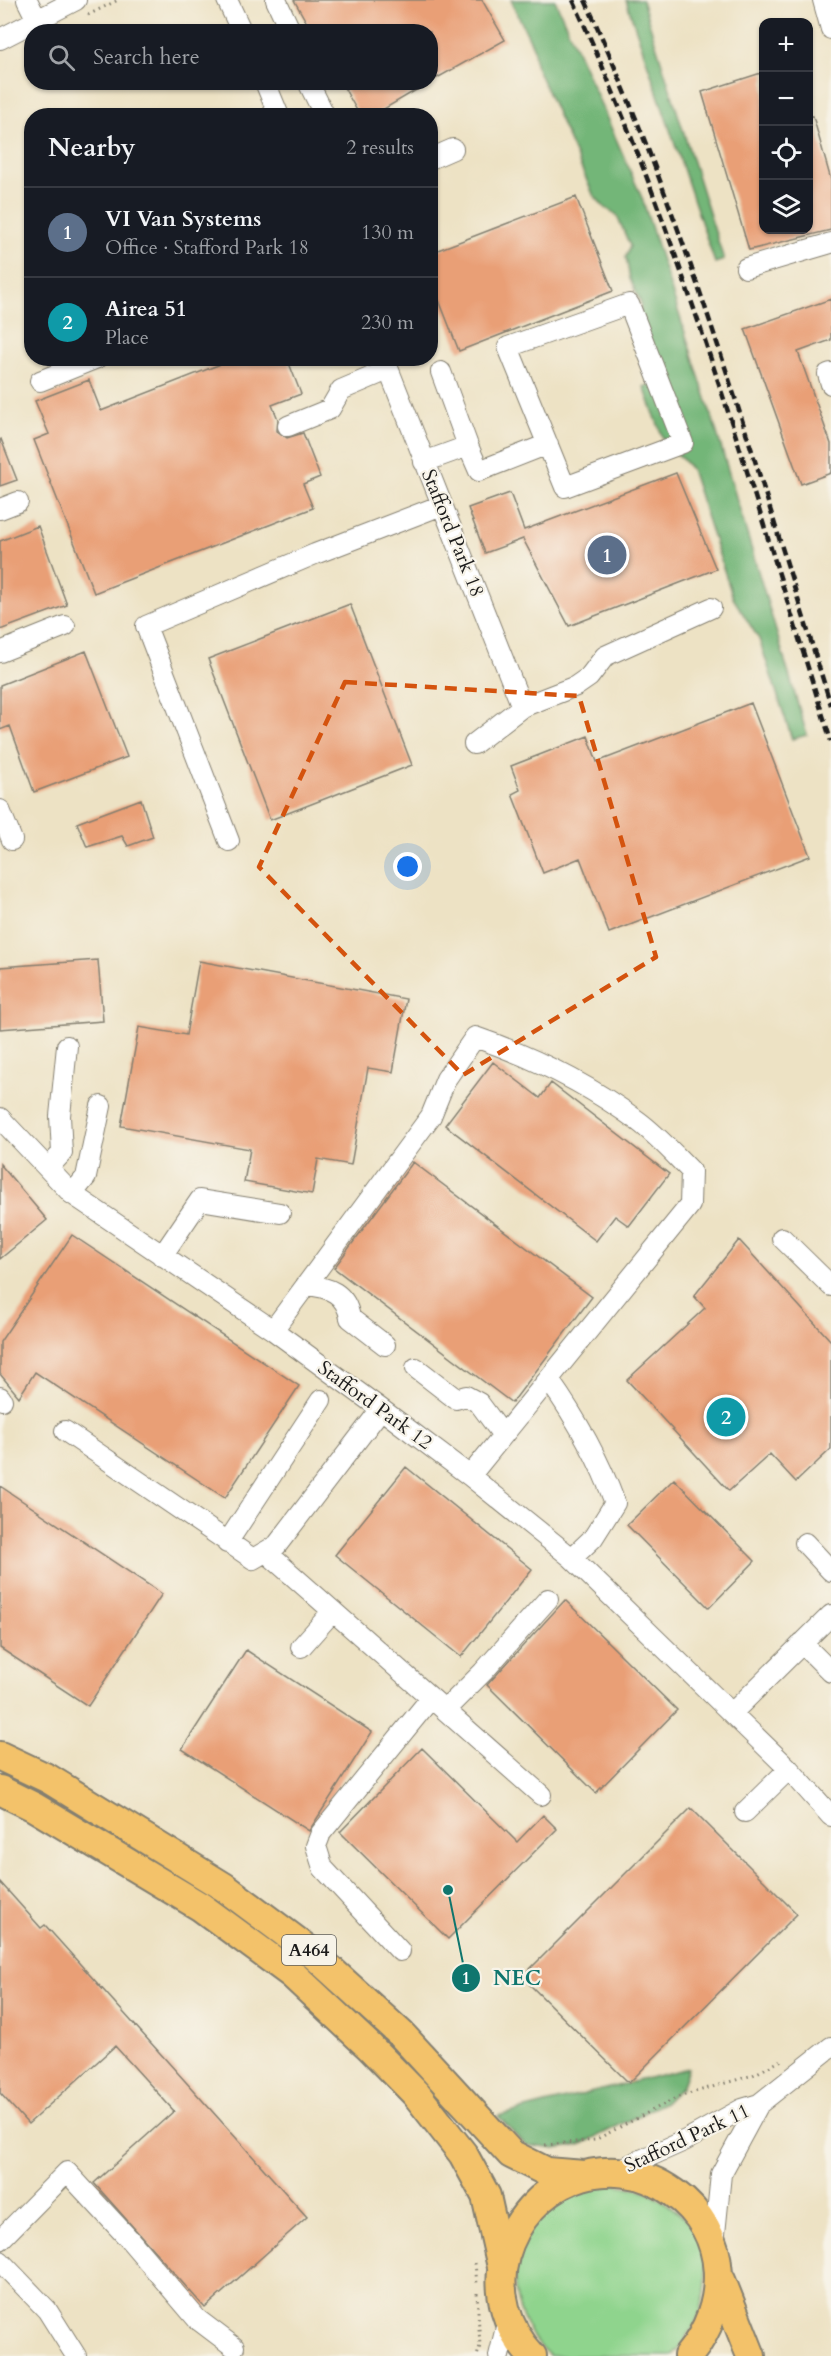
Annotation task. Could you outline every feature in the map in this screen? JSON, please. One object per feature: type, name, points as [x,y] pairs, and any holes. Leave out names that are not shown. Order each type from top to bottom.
[{"type":"highway","name":"A464","points":[[0,1756],[49,1779],[224,1887],[311,1952],[401,2034],[511,2154],[547,2172],[584,2175],[614,2172],[645,2178],[674,2193],[697,2215],[714,2247],[719,2275],[751,2356]]},
{"type":"highway","name":"A464","points":[[0,1790],[34,1807],[201,1907],[292,1974],[370,2047],[416,2094],[463,2154],[486,2196],[502,2266]]},
{"type":"highway","name":"A464","points":[[532,2356],[523,2347],[508,2319],[501,2290],[502,2266],[510,2237],[520,2218],[538,2198],[558,2184],[584,2175]]},
{"type":"highway","name":"A464","points":[[688,2356],[701,2341],[712,2319],[719,2275]]},
{"type":"street","points":[[27,0],[37,21]]},
{"type":"street","points":[[31,24],[76,0]]},
{"type":"street","points":[[227,0],[238,24]]},
{"type":"street","points":[[276,0],[287,24]]},
{"type":"street","points":[[823,0],[831,28]]},
{"type":"street","points":[[0,39],[24,27]]},
{"type":"street","points":[[268,90],[276,108]]},
{"type":"street","points":[[312,90],[320,108]]},
{"type":"street","points":[[438,156],[453,149]]},
{"type":"street","points":[[746,268],[831,243]]},
{"type":"street","points":[[629,304],[683,443],[565,488],[548,444],[508,347],[629,304]]},
{"type":"street","points":[[40,381],[78,366]]},
{"type":"street","points":[[288,426],[330,409],[341,390],[383,366]]},
{"type":"street","name":"Stafford Park 18","points":[[387,366],[522,707]]},
{"type":"street","points":[[441,372],[479,471],[548,444]]},
{"type":"street","points":[[831,373],[828,374],[831,384]]},
{"type":"street","points":[[424,462],[468,446]]},
{"type":"street","points":[[229,841],[146,626],[315,554],[442,505]]},
{"type":"street","points":[[474,744],[522,707],[576,686],[589,677],[605,656],[711,608]]},
{"type":"street","points":[[0,652],[65,626]]},
{"type":"street","points":[[0,810],[12,840]]},
{"type":"street","points":[[273,1330],[431,1116],[446,1079],[475,1037],[506,1048],[584,1084],[639,1122],[691,1171],[690,1205],[470,1476]]},
{"type":"street","points":[[48,1168],[62,1153],[60,1116],[67,1046]]},
{"type":"street","points":[[72,1194],[86,1177],[101,1106]]},
{"type":"street","name":"Stafford Park 12","points":[[0,1118],[72,1194],[273,1330],[470,1476],[572,1558],[789,1769],[831,1816]]},
{"type":"street","points":[[162,1256],[200,1200],[280,1212]]},
{"type":"street","points":[[782,1238],[831,1286]]},
{"type":"street","points":[[306,1285],[325,1286],[334,1291],[348,1306],[350,1318],[385,1345]]},
{"type":"street","points":[[416,1368],[456,1399],[466,1396],[479,1403],[502,1434]]},
{"type":"street","points":[[549,1380],[575,1420],[605,1475],[615,1503],[593,1538],[572,1558]]},
{"type":"street","points":[[227,1543],[321,1400]]},
{"type":"street","points":[[65,1431],[253,1559],[277,1545],[381,1409]]},
{"type":"street","points":[[806,1543],[831,1571]]},
{"type":"street","points":[[266,1552],[541,1795]]},
{"type":"street","points":[[400,1951],[323,1868],[316,1846],[321,1833],[438,1704],[483,1672],[548,1599]]},
{"type":"street","points":[[301,1647],[333,1611]]},
{"type":"street","points":[[732,1713],[831,1615]]},
{"type":"street","points":[[802,1643],[831,1672]]},
{"type":"street","points":[[744,1812],[789,1769]]},
{"type":"street","name":"Stafford Park 11","points":[[614,2172],[686,2140],[742,2109],[759,2104],[831,2047]]},
{"type":"street","name":"Stafford Park 11","points":[[714,2247],[721,2174],[759,2104]]},
{"type":"street","points":[[0,2240],[67,2172],[129,2239],[197,2319],[234,2347]]},
{"type":"street","points":[[0,2261],[47,2310],[76,2356]]},
{"type":"street","points":[[499,2356],[508,2319]]},
{"type":"path","points":[[534,2144],[568,2145],[594,2140],[678,2097],[753,2075],[790,2056]]},
{"type":"path","points":[[474,2252],[480,2346],[477,2356]]},
{"type":"highlighted area","points":[[345,682],[579,696],[656,957],[463,1075],[259,867]]},
{"type":"green space","points":[[511,0],[555,0],[642,198],[717,433],[807,735],[792,739],[759,639],[733,598],[691,469],[663,438],[644,387],[654,383],[637,335],[641,303],[630,279],[626,257],[630,246],[617,215],[604,207],[593,194],[535,64],[534,49]]},
{"type":"green space","points":[[626,0],[642,0],[724,260],[715,263]]},
{"type":"green space","points":[[688,2068],[681,2088],[663,2103],[580,2145],[555,2149],[526,2145],[498,2116]]},
{"type":"green space","points":[[610,2183],[644,2191],[658,2198],[687,2221],[699,2242],[706,2276],[705,2293],[693,2327],[672,2356],[550,2356],[527,2327],[520,2310],[515,2274],[517,2256],[523,2238],[533,2222],[565,2195],[580,2189]]},
{"type":"building","points":[[294,0],[482,0],[505,40],[438,78],[438,24],[308,24]]},
{"type":"building","points":[[759,74],[759,234],[813,234],[813,116],[831,180],[831,230],[749,250],[702,92]]},
{"type":"building","points":[[345,90],[416,90],[386,108],[356,108]]},
{"type":"building","points":[[576,197],[613,291],[459,351],[438,297],[438,250]]},
{"type":"building","points":[[831,299],[831,340],[798,352],[831,444],[831,473],[801,484],[745,329]]},
{"type":"building","points":[[216,366],[290,366],[301,394],[272,405],[278,419],[277,431],[287,438],[303,433],[320,477],[303,484],[313,508],[94,593],[34,440],[49,434],[35,401],[89,380],[101,411]]},
{"type":"building","points":[[0,440],[17,480],[0,486]]},
{"type":"building","points":[[676,473],[716,569],[569,626],[523,539],[485,553],[468,508],[510,493],[524,530]]},
{"type":"building","points":[[38,526],[67,605],[0,630],[0,541]]},
{"type":"building","points":[[350,604],[412,765],[270,820],[208,659]]},
{"type":"building","points":[[86,651],[127,757],[34,792],[10,726],[0,730],[0,685]]},
{"type":"building","points":[[751,703],[810,856],[609,933],[580,858],[543,873],[512,794],[520,790],[511,766],[588,736],[597,762]]},
{"type":"building","points":[[141,799],[153,837],[128,846],[122,836],[87,847],[77,823]]},
{"type":"building","points":[[98,960],[103,1021],[0,1029],[0,967]]},
{"type":"building","points":[[199,961],[406,999],[393,1072],[368,1068],[351,1165],[318,1159],[312,1194],[244,1182],[250,1149],[121,1126],[139,1027],[186,1035]]},
{"type":"building","points":[[493,1062],[540,1098],[551,1083],[669,1174],[629,1226],[615,1216],[596,1241],[445,1125]]},
{"type":"building","points":[[413,1162],[592,1297],[512,1403],[334,1268]]},
{"type":"building","points":[[0,1164],[47,1220],[0,1259]]},
{"type":"building","points":[[72,1235],[299,1386],[225,1498],[35,1372],[19,1397],[0,1374],[0,1342]]},
{"type":"building","points":[[739,1240],[831,1341],[831,1449],[796,1482],[770,1454],[729,1491],[627,1380],[705,1308],[694,1296]]},
{"type":"building","points":[[406,1467],[532,1569],[461,1657],[335,1555]]},
{"type":"building","points":[[674,1479],[755,1561],[709,1608],[627,1525]]},
{"type":"building","points":[[0,1486],[162,1594],[88,1706],[0,1648]]},
{"type":"building","points":[[565,1600],[677,1710],[596,1793],[487,1685]]},
{"type":"building","points":[[246,1650],[372,1732],[309,1831],[182,1749]]},
{"type":"building","points":[[422,1748],[517,1842],[543,1815],[557,1829],[448,1939],[340,1832]]},
{"type":"building","points":[[691,1808],[797,1914],[629,2083],[522,1977]]},
{"type":"building","points":[[0,1882],[41,1928],[45,1925],[307,2217],[205,2308],[94,2183],[174,2111],[115,2046],[28,2124],[0,2093]]},
{"type":"railway","points":[[573,0],[612,90],[682,273],[831,741]]},
{"type":"railway","points":[[585,0],[657,172],[689,260],[748,437],[831,705]]},
{"type":"place","name":"VI Van Systems","points":[[607,555]]},
{"type":"place","name":"Airea 51","points":[[726,1417]]},
{"type":"place","name":"NEC","points":[[448,1890]]}]
